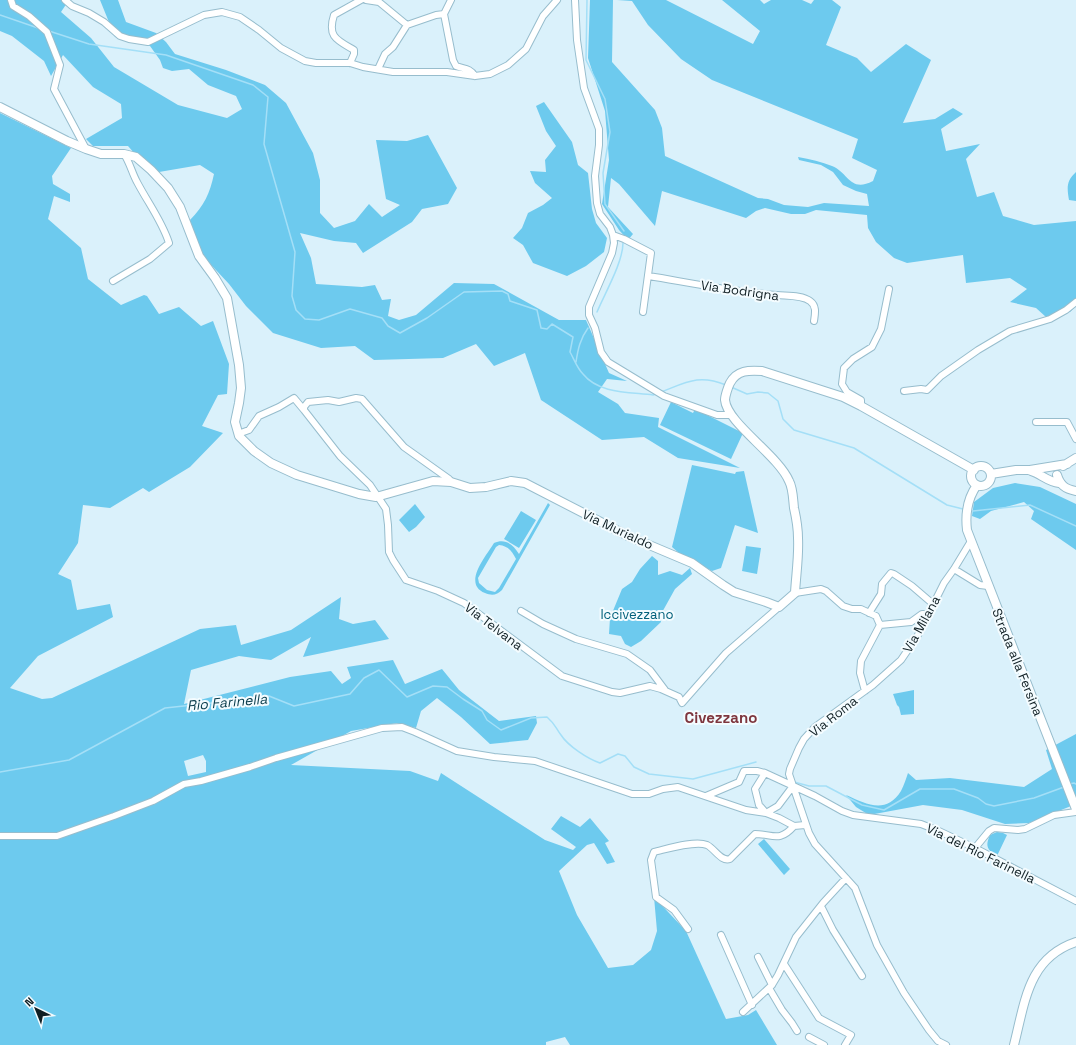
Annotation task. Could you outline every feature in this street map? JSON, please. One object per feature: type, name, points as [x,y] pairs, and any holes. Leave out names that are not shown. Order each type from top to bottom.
[{"type":"street","points":[[11,0],[13,6],[29,16],[47,32],[60,64],[54,89],[86,149]]},
{"type":"street","points":[[65,0],[72,6],[89,13],[104,22],[120,36],[129,39],[148,42],[204,15],[222,12],[240,17],[259,30],[280,48],[305,61],[316,63],[350,63],[363,67],[409,73],[447,72],[475,76],[490,74],[508,65],[526,50],[543,16],[557,0]]},
{"type":"street","points":[[350,63],[354,50],[333,37],[331,24],[334,15],[361,0]]},
{"type":"street","points":[[366,0],[379,2],[407,25]]},
{"type":"street","points":[[451,0],[444,14],[454,64],[458,67],[472,71],[475,76]]},
{"type":"street","points":[[575,0],[577,40],[584,88],[599,129],[599,145],[595,176],[597,203],[600,214],[610,227],[614,243],[612,253],[590,307],[589,315],[595,328],[601,352],[608,362],[664,396],[717,415],[731,416]]},
{"type":"street","points":[[378,69],[385,54],[394,47],[407,25],[436,15],[444,14]]},
{"type":"street","points":[[0,107],[86,149],[101,154],[124,154],[136,158],[152,170],[168,188],[180,207],[199,256],[227,298],[239,365],[241,388],[235,422],[239,436],[254,452],[271,463],[298,475],[359,494],[376,496]]},
{"type":"street","points":[[113,281],[150,260],[170,243],[153,208],[134,176],[124,154]]},
{"type":"street","points":[[613,235],[651,253],[643,312]]},
{"type":"street","name":"Via Bodrigna","points":[[648,276],[748,293],[798,297],[809,300],[814,304],[814,321]]},
{"type":"street","points":[[862,406],[861,400],[847,392],[842,384],[844,368],[853,359],[872,347],[881,329],[889,289]]},
{"type":"street","points":[[904,391],[921,389],[927,390],[941,376],[978,350],[1010,331],[1050,319],[1066,310],[1076,302]]},
{"type":"street","points":[[880,625],[876,616],[861,609],[852,609],[844,606],[826,591],[821,589],[795,593],[798,538],[790,481],[783,470],[731,416],[725,401],[730,384],[735,377],[742,372],[752,370],[762,371],[843,397],[862,406],[974,470]]},
{"type":"street","name":"Via Telvana","points":[[238,434],[249,430],[258,416],[280,407],[294,398],[340,456],[370,486],[386,509],[389,552],[406,580],[438,591],[464,603],[562,676],[612,692],[620,693],[650,686],[665,690],[679,697],[682,703],[726,653],[795,593]]},
{"type":"street","name":"Via Murialdo","points":[[304,410],[304,407],[308,402],[328,400],[339,402],[356,398],[362,399],[404,447],[449,479],[450,482]]},
{"type":"street","points":[[1036,422],[1067,422],[1076,439]]},
{"type":"street","points":[[1058,479],[1059,470],[1076,458]]},
{"type":"street","points":[[991,474],[1016,470],[1030,470],[1042,473],[1067,464]]},
{"type":"street","points":[[984,466],[991,474],[991,478],[986,485],[975,488],[972,478],[974,470],[978,467],[984,466]]},
{"type":"street","points":[[1042,473],[1048,470],[1065,487],[1076,491]]},
{"type":"street","name":"Via Murialdo","points":[[376,496],[433,480],[450,482],[470,488],[486,487],[511,481],[525,483],[628,536],[692,563],[734,592],[778,607]]},
{"type":"street","name":"Strada alla Fersina","points":[[975,488],[969,499],[966,514],[967,530],[1076,809]]},
{"type":"street","name":"Via Milana","points":[[865,691],[901,660],[918,635],[944,583],[971,541]]},
{"type":"street","points":[[954,569],[980,585],[988,586]]},
{"type":"street","points":[[869,613],[881,594],[882,584],[891,573],[912,586],[933,604]]},
{"type":"street","name":"Via Telvana","points":[[521,610],[543,624],[576,639],[627,654],[650,670],[665,690]]},
{"type":"street","points":[[880,625],[911,622],[922,614],[928,614]]},
{"type":"street","points":[[865,691],[860,673],[861,661],[880,625]]},
{"type":"street","name":"Via Roma","points":[[865,691],[815,727],[804,739],[789,774],[805,825],[815,844],[855,888],[877,945],[904,993],[929,1030],[938,1041],[946,1045]]},
{"type":"street","points":[[0,836],[57,836],[153,801],[184,784],[250,768],[276,758],[382,728],[402,728],[415,732],[457,751],[494,757],[535,761],[632,794],[649,794],[663,789],[678,787],[746,810],[766,813],[794,826]]},
{"type":"street","points":[[706,796],[739,782],[744,771],[765,772],[755,789],[759,805],[766,813]]},
{"type":"street","name":"Via del Rio Farinella","points":[[765,772],[842,811],[921,824],[976,848],[1076,900]]},
{"type":"street","points":[[766,813],[778,806],[793,786]]},
{"type":"street","points":[[976,848],[989,831],[994,828],[1018,830],[1025,829],[1054,815],[1076,812]]},
{"type":"street","points":[[688,929],[674,910],[656,897],[651,860],[654,852],[698,844],[706,845],[723,859],[727,860],[730,859],[755,834],[763,834],[768,837],[781,836],[794,826],[805,825]]},
{"type":"street","points":[[743,1012],[771,986],[784,964],[796,937],[846,878]]},
{"type":"street","points":[[821,906],[832,930],[862,976]]},
{"type":"street","points":[[721,935],[752,1005]]},
{"type":"street","points":[[1014,1045],[1027,992],[1033,977],[1044,961],[1056,951],[1076,942]]},
{"type":"street","points":[[758,957],[782,1010],[797,1031]]},
{"type":"street","points":[[784,964],[819,1018],[851,1035],[845,1045]]},
{"type":"street","points":[[809,1037],[824,1045]]},
{"type":"green space","points":[[0,0],[69,0],[61,12],[91,38],[114,67],[178,105],[227,118],[242,109],[236,96],[208,85],[189,69],[172,71],[163,68],[160,60],[150,46],[115,37],[100,0],[118,0],[126,22],[156,33],[166,42],[175,54],[226,70],[265,85],[286,103],[313,153],[320,180],[320,213],[334,228],[355,221],[369,204],[382,217],[400,205],[386,199],[376,140],[407,141],[428,135],[457,188],[448,204],[422,209],[412,222],[363,253],[356,243],[334,241],[300,233],[311,258],[316,284],[362,287],[375,285],[382,300],[391,299],[388,316],[399,320],[416,315],[454,283],[494,284],[559,320],[586,320],[609,373],[627,381],[607,379],[598,392],[618,404],[625,413],[659,418],[658,427],[740,468],[678,458],[644,437],[602,440],[541,400],[525,353],[494,366],[476,344],[443,358],[374,360],[355,346],[321,348],[273,333],[246,306],[229,284],[200,253],[190,220],[206,199],[214,174],[200,165],[159,172],[143,158],[135,154],[128,146],[93,146],[86,139],[122,118],[121,104],[93,87],[63,55],[51,76],[44,61],[12,36],[0,31]]},
{"type":"green space","points":[[590,0],[613,0],[612,62],[655,110],[662,128],[665,156],[758,198],[768,199],[784,205],[808,207],[824,203],[869,206],[867,194],[843,185],[833,172],[821,165],[799,160],[798,157],[832,166],[838,169],[850,181],[859,185],[873,181],[877,170],[852,158],[858,139],[712,80],[681,59],[648,25],[632,1],[617,0],[666,0],[753,44],[760,31],[722,0],[760,0],[764,4],[771,0],[802,0],[811,4],[814,0],[832,0],[841,7],[826,45],[857,58],[871,72],[906,44],[931,60],[903,123],[935,119],[953,108],[963,114],[941,129],[946,151],[980,144],[966,159],[977,197],[994,192],[1003,216],[1034,225],[1076,221],[1076,306],[1070,312],[1046,317],[1036,308],[1010,302],[1027,289],[1010,278],[966,283],[963,255],[907,263],[894,258],[876,242],[868,228],[867,215],[816,210],[805,214],[791,214],[765,208],[756,211],[746,218],[662,191],[655,226],[619,184],[611,178],[608,207],[633,234],[628,240],[619,230],[602,204],[609,160],[605,111],[588,58]]},
{"type":"green space","points":[[544,102],[572,142],[578,165],[588,173],[592,209],[596,223],[607,238],[604,252],[586,266],[567,276],[533,263],[523,245],[513,238],[522,228],[528,213],[552,198],[535,183],[530,171],[546,172],[545,160],[556,146],[546,131],[536,106]]},
{"type":"green space","points":[[0,113],[71,148],[52,176],[53,184],[70,194],[70,202],[54,196],[48,219],[81,248],[88,279],[121,305],[144,295],[147,296],[159,314],[179,307],[201,326],[213,321],[229,364],[227,394],[218,395],[202,426],[223,433],[190,467],[149,492],[143,488],[110,508],[83,505],[78,543],[58,574],[71,580],[77,610],[110,604],[113,617],[38,656],[10,688],[42,699],[52,698],[200,629],[236,625],[241,645],[291,630],[341,597],[339,619],[353,624],[375,620],[389,639],[303,657],[311,637],[271,660],[239,656],[191,670],[184,704],[290,677],[331,671],[342,684],[351,678],[347,667],[393,660],[405,684],[442,669],[459,690],[499,721],[536,716],[537,723],[528,740],[490,744],[461,717],[437,698],[421,711],[416,728],[397,723],[351,731],[291,765],[410,771],[438,781],[441,773],[545,840],[573,850],[576,847],[551,829],[561,816],[580,827],[590,818],[609,841],[605,843],[615,862],[607,864],[594,843],[587,845],[559,871],[577,915],[608,968],[633,965],[651,950],[657,931],[654,897],[686,931],[726,1019],[748,1015],[756,1010],[777,1045],[570,1045],[565,1037],[546,1042],[546,1045],[0,1045]],"holes":[[[203,755],[206,761],[206,772],[188,776],[184,761]]]},
{"type":"green space","points":[[1076,172],[1076,201],[1069,200],[1068,188],[1070,178]]},
{"type":"green space","points":[[671,402],[693,413],[695,409],[743,433],[731,459],[660,425]]},
{"type":"green space","points":[[692,465],[735,474],[736,472],[744,471],[758,533],[735,525],[721,568],[712,571],[679,553],[672,547]]},
{"type":"green space","points":[[1015,483],[1040,487],[1076,504],[1076,550],[1031,519],[1034,511],[1024,502],[991,511],[980,519],[972,516],[974,502],[993,488]]},
{"type":"green space","points":[[548,503],[550,505],[502,590],[492,595],[478,589],[476,577],[478,570],[494,543],[502,541],[509,543],[519,554]],"holes":[[[499,545],[505,546],[509,549],[516,559],[499,588],[495,592],[487,590],[479,583],[478,578],[496,547]]]},
{"type":"green space","points":[[415,504],[425,517],[409,532],[399,520]]},
{"type":"green space","points":[[521,511],[536,520],[519,548],[504,539]]},
{"type":"green space","points":[[746,546],[761,548],[757,574],[742,571]]},
{"type":"green space","name":"Iccivezzano","points":[[652,556],[658,561],[658,575],[670,571],[682,575],[690,568],[692,574],[675,589],[660,616],[661,622],[641,641],[631,647],[625,644],[621,636],[609,634],[610,618],[622,589],[632,582],[640,569]]},
{"type":"green space","points":[[914,690],[914,714],[901,715],[893,694]]},
{"type":"green space","points":[[1076,734],[1076,804],[1029,823],[1005,824],[962,810],[923,805],[869,815],[856,807],[846,795],[868,804],[882,805],[889,803],[901,791],[908,773],[916,780],[950,778],[1024,787],[1052,769],[1046,750]]},
{"type":"green space","points":[[997,832],[1007,835],[997,856],[989,850],[987,845],[990,835]]},
{"type":"green space","points":[[764,839],[790,869],[784,875],[758,844]]},
{"type":"waterway","points":[[587,0],[586,60],[605,99],[610,132],[603,173],[605,204],[624,231]]},
{"type":"waterway","points":[[0,15],[38,28]]},
{"type":"waterway","points":[[49,31],[89,44],[166,55],[253,85],[268,97],[264,144],[295,252],[292,296],[296,310],[305,319],[319,320],[350,309],[382,318],[388,326],[400,333],[427,318],[464,292],[502,291],[508,294],[510,301],[537,310],[541,328],[547,329],[552,324],[573,337],[570,352],[579,369],[590,381],[606,389],[615,391],[653,395],[656,394]]},
{"type":"waterway","points":[[597,312],[617,268],[623,243]]},
{"type":"waterway","points":[[576,362],[580,344],[588,328]]},
{"type":"waterway","points":[[661,392],[686,382],[700,380],[708,380],[726,385]]},
{"type":"waterway","points":[[731,387],[747,394],[758,392],[768,393],[778,401],[783,419],[794,430],[854,448],[947,505],[963,509]]},
{"type":"waterway","points":[[969,511],[1030,505],[1076,526]]},
{"type":"waterway","name":"Rio Farinella","points":[[0,772],[69,760],[165,708],[269,696],[294,706],[350,694],[364,678],[379,670],[407,697],[433,686],[447,687],[482,711],[487,720],[501,730],[531,718],[547,717],[573,748],[600,763],[618,754],[625,756],[634,767],[649,774],[693,779],[756,762]]},
{"type":"waterway","name":"Rio Farinella","points":[[794,782],[809,786],[826,786],[862,805],[884,810],[920,789],[954,789],[978,798],[986,804],[994,806],[1034,798],[1064,787]]},
{"type":"waterway","name":"Rio Farinella","points":[[1069,784],[1076,784]]},
{"type":"district","name":"Civezzano","points":[[721,718]]}]
